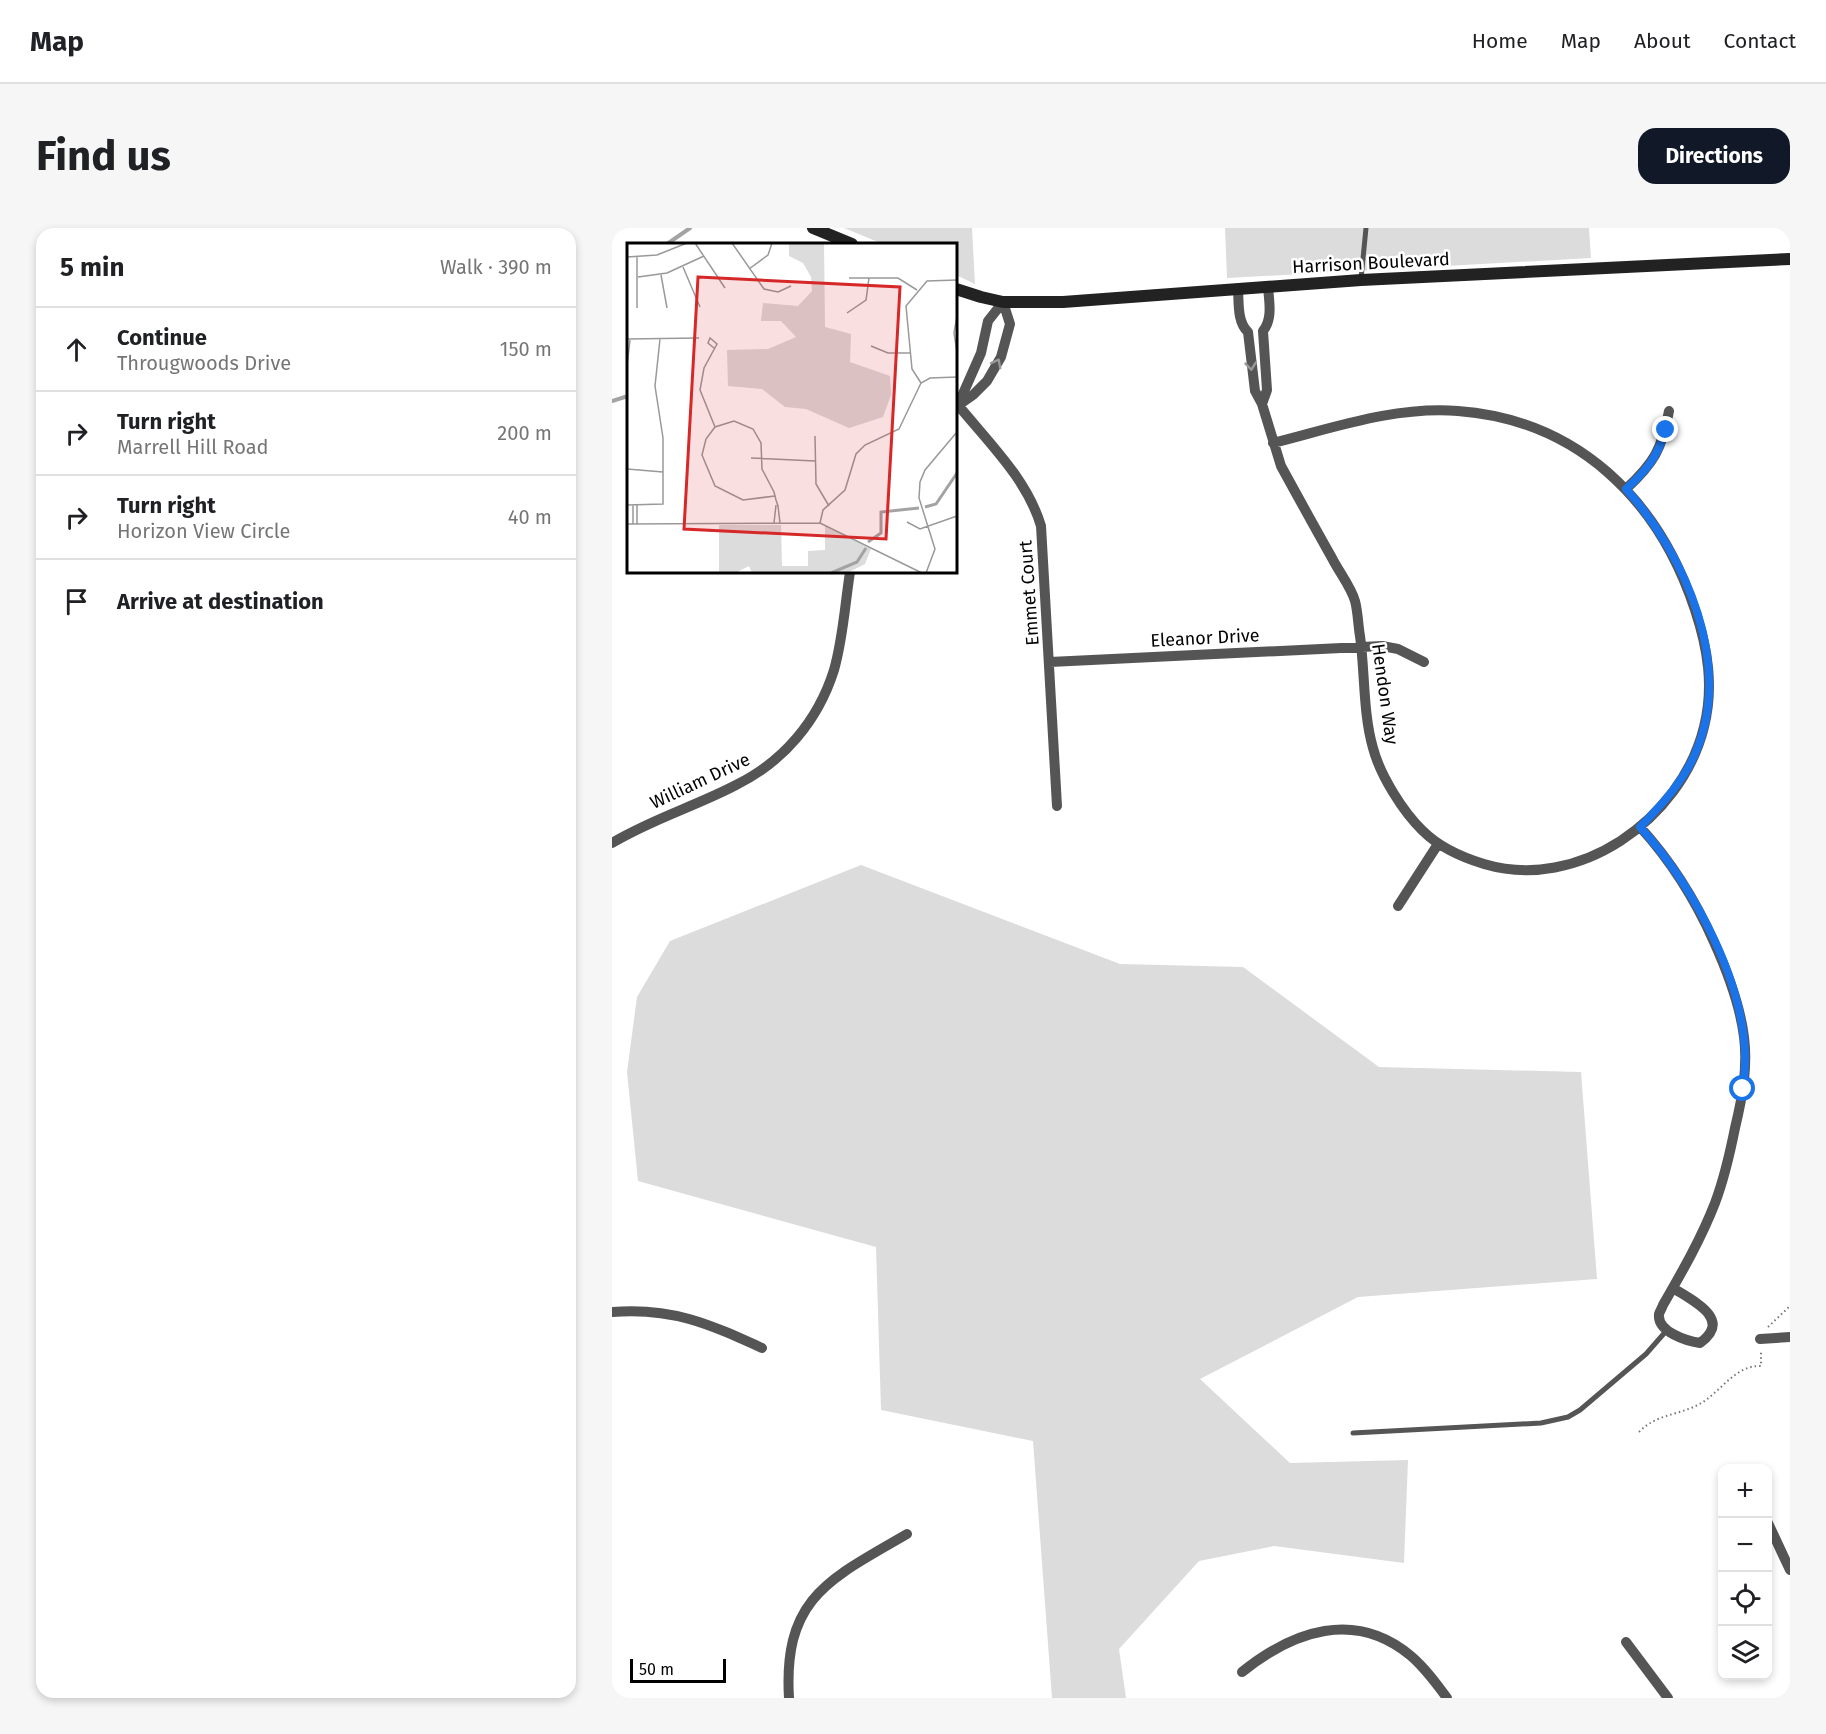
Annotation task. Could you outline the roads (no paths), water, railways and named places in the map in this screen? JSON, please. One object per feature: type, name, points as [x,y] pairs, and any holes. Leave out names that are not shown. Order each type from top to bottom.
[{"type":"street","points":[[813,228],[850,243]]},
{"type":"street","name":"Harrison Boulevard","points":[[957,289],[1003,302],[1063,302],[1361,280],[1790,258]]},
{"type":"street","name":"Hendon Way","points":[[1262,405],[1267,390],[1263,331],[1268,326],[1268,287]]},
{"type":"street","name":"Hendon Way","points":[[1238,290],[1240,319],[1248,332],[1255,391],[1262,405],[1273,443],[1281,466],[1354,599],[1373,749],[1392,791],[1420,829],[1438,844],[1454,853],[1494,867],[1535,871],[1577,863],[1606,849],[1640,827],[1658,809],[1695,755],[1704,728],[1710,696],[1709,675],[1704,637],[1689,591],[1674,556],[1656,525],[1626,489],[1596,464],[1544,433],[1504,419],[1461,411],[1410,411],[1273,443]]},
{"type":"street","points":[[957,406],[987,381],[1001,357],[1010,324],[1003,302]]},
{"type":"street","points":[[957,406],[981,353],[988,321],[1003,302]]},
{"type":"street","points":[[1248,332],[1263,331]]},
{"type":"street","name":"Emmet Court","points":[[957,406],[1026,490],[1041,526],[1057,806]]},
{"type":"street","points":[[1626,489],[1653,460],[1660,447],[1669,411]]},
{"type":"street","name":"William Drive","points":[[612,843],[640,827],[736,786],[764,769],[791,744],[815,714],[834,669],[850,573]]},
{"type":"street","name":"Eleanor Drive","points":[[1050,662],[1382,646],[1398,649],[1424,662]]},
{"type":"street","points":[[1640,827],[1674,869],[1703,919],[1736,996],[1744,1039],[1743,1089],[1725,1171],[1703,1232],[1673,1288],[1659,1315],[1661,1323],[1667,1330],[1688,1341],[1700,1343],[1709,1336],[1714,1326],[1712,1316],[1700,1305],[1673,1288]]},
{"type":"street","points":[[1398,906],[1438,844]]},
{"type":"street","points":[[612,1312],[637,1310],[681,1316],[707,1324],[762,1348]]},
{"type":"street","points":[[1760,1339],[1790,1337]]},
{"type":"street","points":[[1772,1533],[1790,1570]]},
{"type":"street","points":[[789,1698],[789,1654],[794,1633],[814,1597],[845,1570],[907,1534]]},
{"type":"street","points":[[1242,1672],[1271,1650],[1302,1635],[1328,1630],[1357,1631],[1384,1639],[1403,1649],[1420,1664],[1447,1698]]},
{"type":"street","points":[[1626,1642],[1668,1698]]},
{"type":"lane","points":[[1361,280],[1366,228]]},
{"type":"lane","points":[[1353,1433],[1541,1423],[1568,1417],[1580,1410],[1646,1354],[1667,1330]]},
{"type":"waterway","points":[[668,243],[690,228]]},
{"type":"waterway","points":[[612,401],[627,396]]}]
